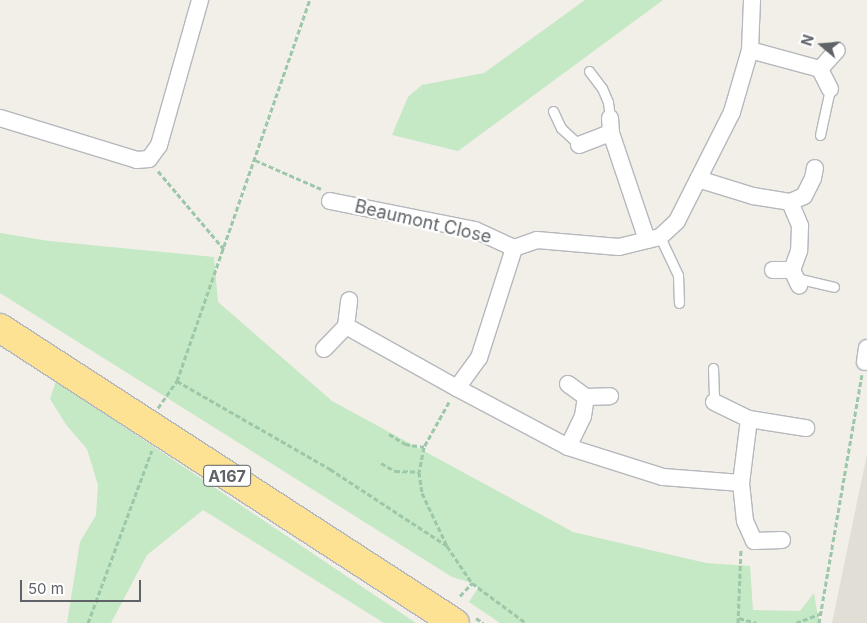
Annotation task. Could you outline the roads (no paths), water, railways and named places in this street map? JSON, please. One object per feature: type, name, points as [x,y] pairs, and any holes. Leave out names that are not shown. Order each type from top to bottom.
[{"type":"highway","name":"A167","points":[[0,328],[158,420],[455,623]]},
{"type":"street","points":[[456,388],[479,358],[514,248],[537,240],[619,247],[654,238],[677,221],[732,112],[750,50],[752,0]]},
{"type":"street","points":[[0,118],[137,160],[149,159],[159,145],[195,1]]},
{"type":"street","points":[[750,50],[820,69],[830,89]]},
{"type":"street","points":[[820,69],[837,50]]},
{"type":"street","points":[[579,145],[610,126],[654,238]]},
{"type":"street","points":[[698,179],[753,196],[790,202],[804,196],[813,178],[815,168]]},
{"type":"street","name":"Beaumont Close","points":[[330,201],[475,230],[514,248]]},
{"type":"street","points":[[773,270],[795,278],[800,226],[790,202]]},
{"type":"street","points":[[324,349],[346,326],[349,300]]},
{"type":"street","points":[[346,326],[456,388],[568,446],[662,477],[741,483]]},
{"type":"street","points":[[568,384],[586,397],[610,396]]},
{"type":"street","points":[[568,446],[583,416],[586,397]]},
{"type":"street","points":[[714,402],[750,419],[806,428]]},
{"type":"street","points":[[750,419],[741,483],[745,521],[754,542],[782,540]]},
{"type":"lane","points":[[589,71],[608,102],[610,126]]},
{"type":"lane","points":[[820,134],[830,89]]},
{"type":"lane","points":[[553,111],[561,128],[579,145]]},
{"type":"lane","points":[[654,238],[678,275],[679,303]]},
{"type":"lane","points":[[795,278],[834,287]]},
{"type":"lane","points":[[713,368],[714,402]]}]
